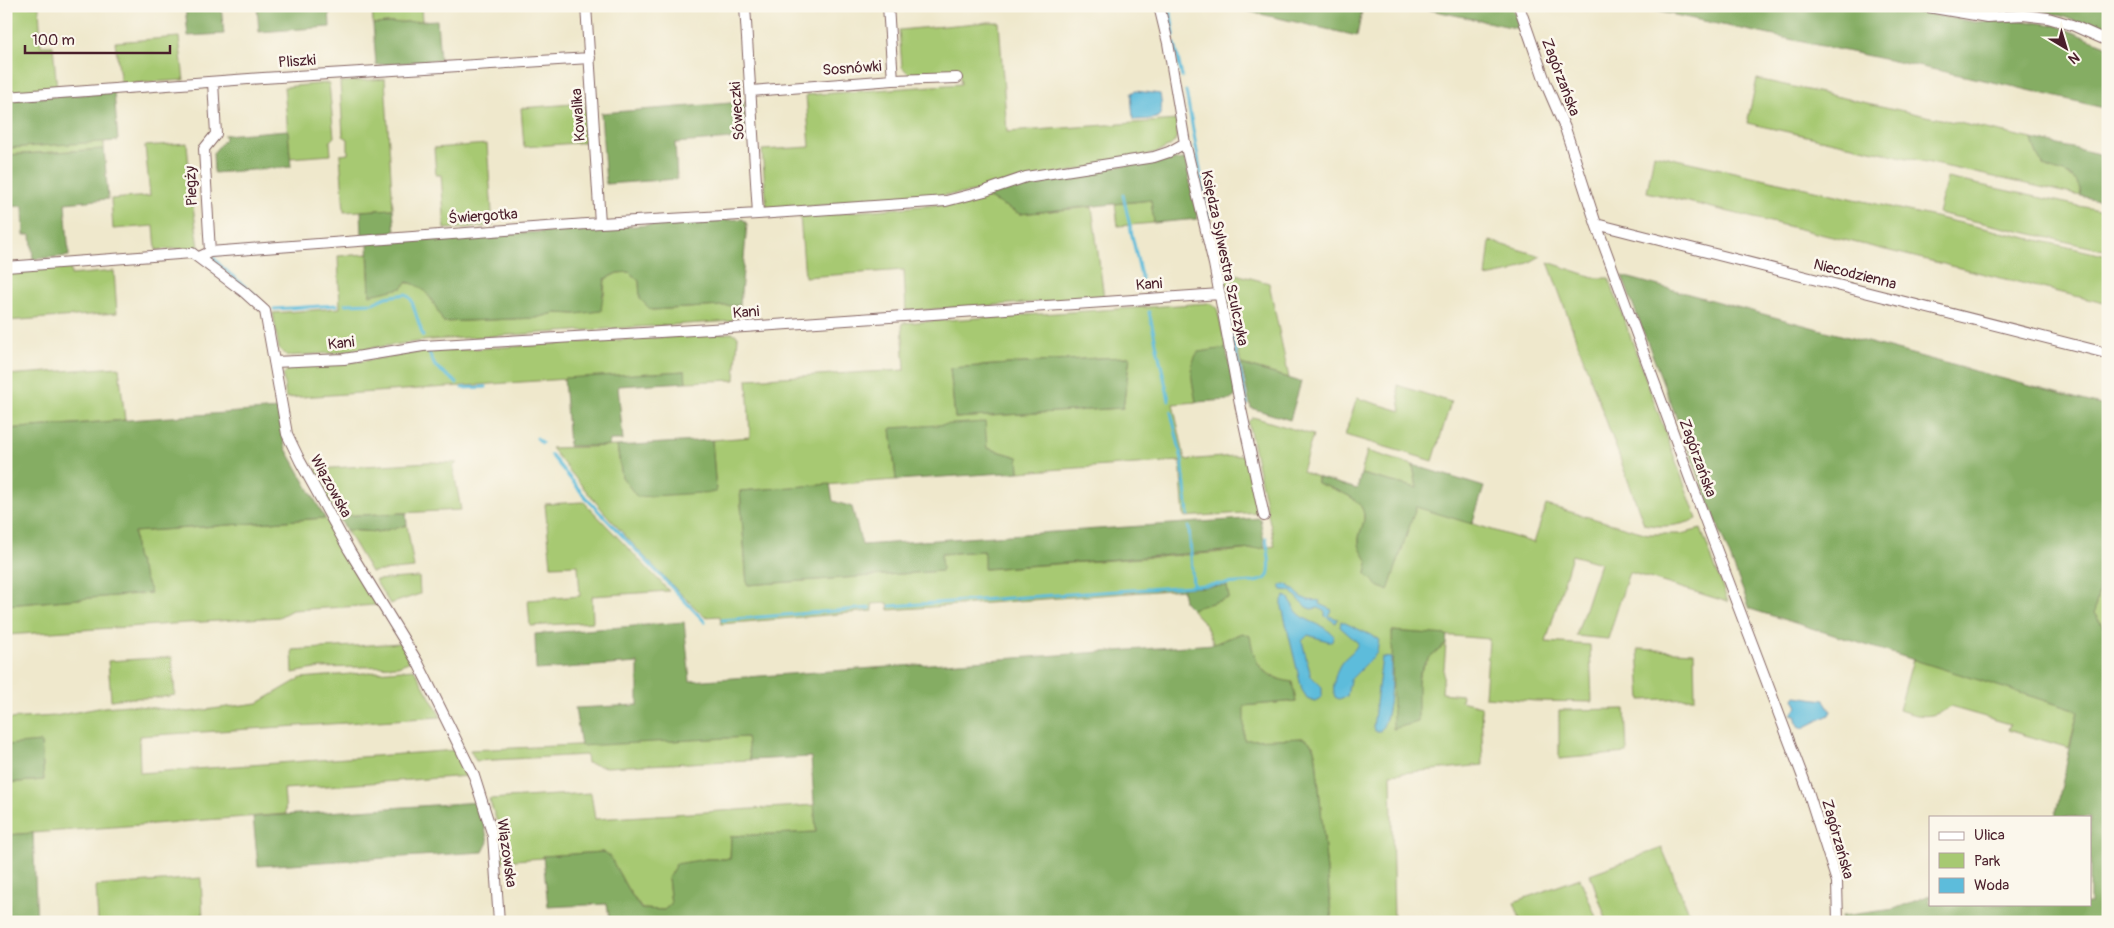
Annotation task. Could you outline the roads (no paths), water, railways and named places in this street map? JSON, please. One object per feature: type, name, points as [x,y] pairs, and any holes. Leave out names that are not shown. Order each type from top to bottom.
[{"type":"street","name":"Kowalika","points":[[586,6],[600,223]]},
{"type":"street","name":"Sóweczki","points":[[745,6],[758,214]]},
{"type":"street","points":[[888,6],[893,80]]},
{"type":"street","name":"Księdza Sylwestra Szulczyka","points":[[1160,6],[1185,143],[1220,294],[1241,409],[1264,516]]},
{"type":"street","name":"Zagórzańska","points":[[1519,6],[1546,84],[1565,128],[1596,224],[1807,788],[1837,882],[1838,922]]},
{"type":"street","points":[[1922,6],[1986,17],[2022,15],[2048,18],[2072,25],[2108,41]]},
{"type":"street","name":"Pliszki","points":[[6,97],[590,58]]},
{"type":"street","name":"Sosnówki","points":[[751,91],[893,80],[957,78]]},
{"type":"street","name":"Piegży","points":[[210,252],[204,149],[216,134],[213,82]]},
{"type":"street","name":"Świergotka","points":[[210,252],[600,223],[946,201],[985,192],[1026,177],[1154,157],[1185,143]]},
{"type":"street","name":"Niecodzienna","points":[[1596,224],[2106,353]]},
{"type":"street","name":"Wiązowska","points":[[6,267],[187,252],[199,257],[244,292],[264,312],[287,434],[349,550],[418,663],[474,776],[493,836],[499,922]]},
{"type":"street","points":[[199,257],[210,252]]},
{"type":"street","name":"Kani","points":[[274,362],[344,359],[423,346],[745,327],[1220,294]]},
{"type":"water","points":[[1136,91],[1160,94],[1161,110],[1157,117],[1133,120],[1131,93]]},
{"type":"water","points":[[1285,584],[1305,599],[1320,601],[1319,604],[1332,610],[1329,616],[1338,619],[1336,623],[1325,616],[1325,612],[1319,608],[1311,609],[1306,607],[1291,591],[1282,590],[1280,586]]},
{"type":"water","points":[[1285,596],[1289,598],[1293,607],[1304,618],[1322,626],[1334,636],[1331,642],[1308,635],[1302,641],[1311,676],[1322,687],[1322,697],[1315,701],[1307,698],[1302,690],[1282,607],[1282,600]]},
{"type":"water","points":[[1341,621],[1379,639],[1377,653],[1350,680],[1347,696],[1339,699],[1335,697],[1334,693],[1336,674],[1342,662],[1355,649],[1358,643],[1340,627]]},
{"type":"water","points":[[1382,657],[1391,658],[1390,696],[1384,724],[1380,731],[1375,731],[1373,727]]},
{"type":"water","points":[[1796,696],[1824,700],[1831,711],[1829,715],[1803,728],[1798,726],[1795,715],[1791,714],[1798,707],[1794,699]]},
{"type":"waterway","points":[[1170,6],[1174,35]]},
{"type":"waterway","points":[[1175,44],[1182,77]]},
{"type":"waterway","points":[[1186,91],[1209,218]]},
{"type":"waterway","points":[[1123,195],[1144,289]]},
{"type":"waterway","points":[[214,258],[255,295]]},
{"type":"waterway","points":[[345,304],[373,303],[386,297],[406,294],[411,299],[423,336]]},
{"type":"waterway","points":[[274,309],[337,305]]},
{"type":"waterway","points":[[1149,312],[1169,400]]},
{"type":"waterway","points":[[1229,320],[1247,404]]},
{"type":"waterway","points":[[429,353],[435,366],[457,383]]},
{"type":"waterway","points":[[462,388],[486,387]]},
{"type":"waterway","points":[[1171,412],[1182,459],[1188,515]]},
{"type":"waterway","points":[[537,438],[542,443]]},
{"type":"waterway","points":[[551,455],[586,498],[705,622]]},
{"type":"waterway","points":[[1189,527],[1193,585]]},
{"type":"waterway","points":[[890,606],[1259,581],[1265,579],[1269,572],[1266,538]]},
{"type":"waterway","points":[[722,620],[870,608]]}]
